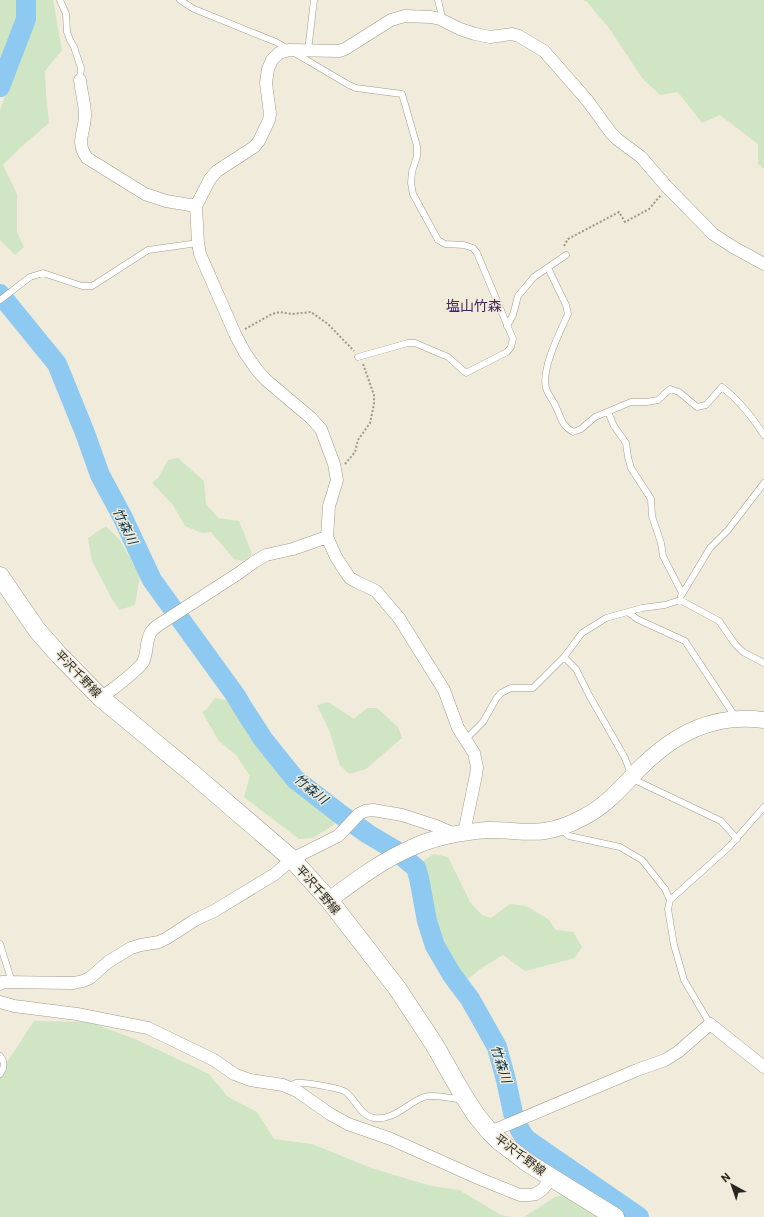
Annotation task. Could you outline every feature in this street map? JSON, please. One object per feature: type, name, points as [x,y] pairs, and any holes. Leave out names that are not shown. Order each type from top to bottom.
[{"type":"main road","name":"平沢千野線","points":[[0,576],[37,630],[101,698],[292,859],[329,900],[397,988],[434,1044],[463,1095],[476,1115],[490,1132],[507,1148],[551,1178],[615,1217]]},
{"type":"street","points":[[460,834],[476,775],[477,767],[474,754],[458,728],[444,690],[399,618],[376,591],[357,582],[347,574],[336,557],[327,537],[329,506],[337,480],[334,464],[321,429],[311,418],[266,380],[245,353],[235,334],[200,254],[196,206],[210,179],[217,171],[254,147],[259,141],[269,120],[270,114],[266,83],[268,69],[272,60],[279,53],[289,50],[339,52],[391,20],[405,16],[431,17],[460,29],[490,37],[512,34],[519,36],[537,45],[544,51],[587,100],[611,133],[641,157],[667,187],[713,234],[732,247],[764,264]]},
{"type":"street","points":[[80,80],[85,116],[81,142],[83,153],[88,158],[145,194],[166,201],[196,206]]},
{"type":"street","points":[[101,698],[143,663],[146,654],[147,642],[151,632],[160,624],[266,555],[293,549],[327,537]]},
{"type":"street","points":[[329,900],[384,862],[411,847],[460,834],[489,830],[526,832],[545,831],[582,818],[598,809],[654,755],[667,744],[680,736],[720,721],[764,720]]},
{"type":"street","points":[[6,983],[74,983],[84,981],[90,978],[108,962],[131,948],[141,944],[151,944],[163,940],[194,920],[214,911],[275,874],[292,859],[338,836],[359,814],[365,811],[373,810],[402,815],[460,834]]},
{"type":"street","points":[[0,1002],[14,1006],[77,1014],[148,1028],[214,1060],[234,1074],[250,1080],[282,1085],[297,1091],[330,1114],[348,1124],[391,1139],[520,1195],[536,1194],[551,1178]]},
{"type":"street","points":[[490,1132],[637,1070],[665,1060],[678,1052],[710,1024],[764,1067]]},
{"type":"lane","points":[[60,0],[66,14],[67,32],[81,68],[80,80]]},
{"type":"lane","points":[[180,0],[194,9],[276,42],[356,88],[402,94],[417,146],[417,156],[411,178],[413,194],[438,240],[445,244],[464,245],[473,248],[477,253],[513,339],[511,347],[507,352],[466,373],[448,357],[415,343],[408,343],[358,357]]},
{"type":"lane","points":[[308,51],[314,0]]},
{"type":"lane","points":[[438,0],[443,21]]},
{"type":"lane","points":[[0,300],[30,277],[43,273],[82,286],[92,286],[148,250],[198,243]]},
{"type":"lane","points":[[507,326],[513,314],[518,296],[534,277],[566,255]]},
{"type":"lane","points":[[548,268],[566,305],[568,314],[548,364],[546,386],[549,397],[556,406],[562,422],[567,429],[573,432],[581,429],[595,417],[631,402],[658,400],[670,389],[679,392],[697,407],[706,405],[722,387],[731,394],[757,424],[764,435]]},
{"type":"lane","points":[[608,412],[614,426],[626,443],[631,468],[651,500],[652,516],[661,543],[663,556],[681,596],[719,621],[735,644],[743,652],[764,662]]},
{"type":"lane","points":[[465,740],[483,722],[501,693],[511,688],[534,688],[564,656],[582,633],[606,618],[665,605],[681,596],[710,548],[728,530],[764,483]]},
{"type":"lane","points":[[628,612],[637,619],[686,641],[737,720]]},
{"type":"lane","points":[[564,656],[576,669],[625,758],[632,777],[639,782],[721,820],[737,838]]},
{"type":"lane","points":[[710,1024],[684,980],[674,945],[668,909],[670,900],[729,847],[764,807]]},
{"type":"lane","points":[[558,827],[569,836],[620,847],[642,860],[665,890],[670,900]]},
{"type":"lane","points":[[0,944],[6,983]]},
{"type":"lane","points":[[0,1056],[4,1060],[4,1065],[0,1074]]},
{"type":"lane","points":[[286,1087],[297,1083],[336,1088],[345,1091],[362,1111],[373,1118],[382,1118],[392,1115],[426,1096],[458,1099],[463,1095]]},
{"type":"path","points":[[566,255],[564,245],[568,239],[619,212],[625,222],[649,209],[667,187]]},
{"type":"path","points":[[235,334],[272,314],[280,312],[292,314],[311,312],[328,324],[355,352],[364,366],[374,396],[374,404],[370,423],[358,440],[355,452],[350,460],[336,473]]},
{"type":"green space","points":[[0,0],[53,0],[62,50],[45,71],[49,123],[3,165],[17,194],[17,232],[24,247],[15,255],[0,240],[0,110],[10,83],[0,75]]},
{"type":"green space","points":[[583,0],[764,0],[764,169],[758,164],[758,144],[720,115],[702,123],[678,92],[660,95],[643,79],[609,28],[587,2]]},
{"type":"green space","points":[[178,458],[204,481],[206,504],[218,518],[239,521],[252,554],[243,561],[234,559],[211,532],[202,533],[185,526],[173,505],[152,483],[158,478],[168,460]]},
{"type":"green space","points":[[106,526],[120,540],[140,576],[135,605],[120,610],[112,599],[92,561],[88,538]]},
{"type":"green space","points":[[215,698],[232,701],[271,755],[306,795],[325,807],[335,824],[313,838],[299,839],[244,797],[250,776],[236,755],[219,741],[202,712],[207,709]]},
{"type":"green space","points":[[328,702],[354,719],[367,708],[377,708],[398,727],[402,738],[366,769],[349,774],[340,765],[329,730],[317,705]]},
{"type":"green space","points":[[434,854],[448,857],[470,902],[482,915],[491,918],[510,904],[526,906],[548,919],[556,930],[573,932],[582,947],[575,958],[525,971],[503,955],[480,969],[468,979],[457,972],[441,942],[432,914],[423,861]]},
{"type":"green space","points":[[34,1021],[89,1022],[135,1039],[209,1074],[228,1097],[257,1112],[274,1139],[312,1144],[371,1168],[431,1186],[459,1190],[501,1215],[511,1217],[0,1217],[0,1073]]},
{"type":"green space","points":[[573,1192],[599,1217],[524,1217],[555,1197]]},
{"type":"waterway","name":"竹森川","points":[[0,87],[26,19],[26,0]]},
{"type":"waterway","name":"竹森川","points":[[0,294],[57,364],[100,475],[122,516],[152,580],[236,696],[263,739],[295,779],[368,834],[395,850],[416,868],[427,921],[435,946],[452,975],[470,999],[497,1047],[513,1113],[520,1130],[526,1139],[639,1217]]},
{"type":"district","name":"塩山竹森","points":[[474,306]]}]
